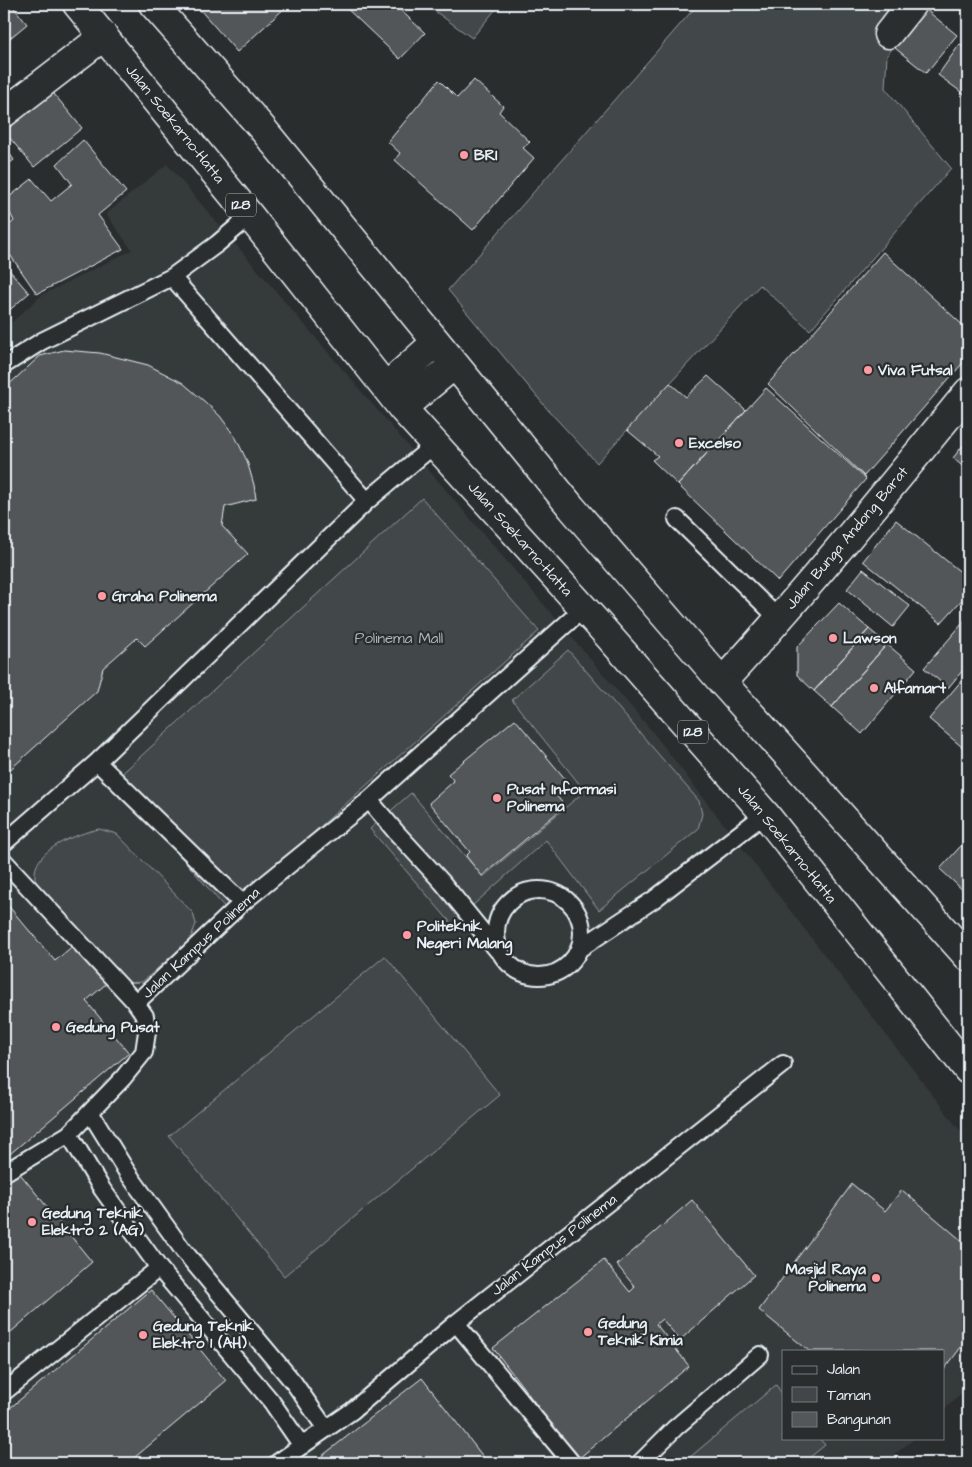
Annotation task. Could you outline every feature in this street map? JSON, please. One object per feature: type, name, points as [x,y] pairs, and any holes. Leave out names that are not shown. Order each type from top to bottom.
[{"type":"main road","name":"Jalan Soekarno-Hatta","points":[[77,4],[250,216],[402,408],[584,608],[765,814],[968,1070]]},
{"type":"main road","points":[[153,4],[262,128],[572,508],[722,682],[968,957]]},
{"type":"main road","points":[[888,34],[912,4]]},
{"type":"main road","points":[[4,113],[104,36]]},
{"type":"main road","points":[[386,387],[436,342]]},
{"type":"main road","points":[[402,408],[454,365]]},
{"type":"main road","name":"Jalan Bunga Andong Barat","points":[[722,682],[779,619],[880,500],[968,392]]},
{"type":"lane","points":[[4,365],[42,341],[172,277],[217,244],[250,216]]},
{"type":"lane","points":[[172,277],[367,501]]},
{"type":"lane","points":[[4,843],[98,762],[367,501],[434,445]]},
{"type":"lane","points":[[677,519],[779,619]]},
{"type":"lane","name":"Jalan Kampus Polinema","points":[[4,1173],[69,1134],[123,1078],[144,1052],[147,1032],[145,1016],[136,1002],[242,903],[370,800],[584,608]]},
{"type":"lane","points":[[98,762],[242,903]]},
{"type":"lane","points":[[370,800],[396,832],[442,882],[510,966],[522,974],[536,977],[550,976],[562,970],[573,961],[580,949],[583,934],[581,919],[574,906],[563,896],[549,890],[534,889],[520,894],[508,903],[499,915],[496,942],[502,956]]},
{"type":"lane","points":[[580,949],[653,900],[726,846],[765,814]]},
{"type":"lane","points":[[4,861],[136,1002]]},
{"type":"lane","name":"Jalan Kampus Polinema","points":[[276,1463],[352,1411],[456,1323],[783,1064]]},
{"type":"lane","points":[[90,1112],[127,1172],[183,1250],[294,1383],[326,1429]]},
{"type":"lane","points":[[69,1134],[102,1189],[160,1268],[271,1401],[302,1446]]},
{"type":"lane","points":[[4,1392],[160,1268]]},
{"type":"lane","points":[[456,1323],[572,1463]]},
{"type":"lane","points":[[640,1463],[675,1428],[760,1355]]},
{"type":"shaded area","name":"Politeknik Negeri Malang","points":[[167,164],[651,730],[968,1141],[968,1386],[944,1410],[944,1350],[782,1350],[782,1440],[913,1440],[884,1463],[4,1463],[4,329],[42,295],[132,250],[106,214]]},
{"type":"green space","points":[[425,4],[500,4],[472,38]]},
{"type":"green space","points":[[698,4],[930,4],[887,55],[885,88],[951,168],[810,330],[760,285],[597,463],[549,411],[448,290]]},
{"type":"green space","name":"Polinema Mall","points":[[422,498],[539,631],[227,910],[115,780]]},
{"type":"green space","points":[[568,650],[699,801],[702,814],[698,829],[599,910],[546,840],[452,924],[370,829],[411,793],[483,877],[585,791],[512,700]]},
{"type":"green space","points":[[99,829],[117,834],[193,913],[196,924],[190,940],[142,982],[126,983],[42,891],[35,879],[36,868],[40,859],[48,851],[68,839]]},
{"type":"green space","points":[[385,956],[500,1095],[284,1276],[169,1136]]},
{"type":"green space","points":[[776,1385],[782,1394],[782,1440],[821,1440],[825,1445],[803,1463],[683,1463]]},
{"type":"building","points":[[4,4],[11,4],[27,24],[4,43]]},
{"type":"building","points":[[195,4],[287,4],[288,5],[237,52]]},
{"type":"building","points":[[342,4],[394,4],[425,33],[400,59]]},
{"type":"building","points":[[925,9],[957,35],[926,73],[895,48]]},
{"type":"building","points":[[960,44],[968,50],[968,97],[938,75]]},
{"type":"building","name":"BRI","points":[[439,80],[457,98],[474,80],[503,106],[499,112],[530,142],[523,148],[534,158],[473,230],[395,160],[400,153],[388,142]]},
{"type":"building","points":[[45,83],[82,128],[34,167],[4,131],[4,118]]},
{"type":"building","points":[[83,140],[126,192],[98,215],[123,249],[37,294],[4,246],[4,230],[14,221],[4,201],[32,179],[51,201],[72,184],[57,164]]},
{"type":"building","points":[[4,146],[14,160],[4,167]]},
{"type":"building","name":"Viva Futsal","points":[[883,252],[968,330],[968,357],[864,476],[768,384]]},
{"type":"building","points":[[4,264],[29,293],[4,315]]},
{"type":"building","name":"Graha Polinema","points":[[64,350],[100,353],[148,365],[183,383],[220,416],[236,438],[247,461],[256,499],[225,507],[222,526],[248,554],[145,646],[137,638],[103,668],[97,691],[4,775],[4,389],[40,356]]},
{"type":"building","name":"Excelso","points":[[708,376],[746,410],[678,485],[652,460],[658,456],[627,430],[670,383],[686,397]]},
{"type":"building","points":[[766,388],[866,479],[778,581],[678,485]]},
{"type":"building","points":[[968,439],[968,471],[953,458]]},
{"type":"building","points":[[896,520],[968,578],[968,593],[941,623],[863,561]]},
{"type":"building","points":[[863,569],[910,606],[893,627],[847,589]]},
{"type":"building","name":"Lawson","points":[[839,603],[869,629],[814,691],[797,675],[797,647]]},
{"type":"building","points":[[968,617],[968,664],[948,688],[924,668]]},
{"type":"building","points":[[869,629],[887,644],[832,707],[814,691]]},
{"type":"building","name":"Alfamart","points":[[887,644],[916,669],[862,734],[832,707]]},
{"type":"building","points":[[968,673],[968,752],[929,719]]},
{"type":"building","name":"Pusat Informasi Polinema","points":[[515,719],[567,781],[554,793],[565,806],[482,876],[466,856],[470,852],[429,803],[454,781],[448,774]]},
{"type":"building","points":[[968,838],[968,895],[940,869]]},
{"type":"building","name":"Gedung Pusat","points":[[4,903],[55,961],[75,944],[107,983],[86,1001],[129,1053],[4,1159]]},
{"type":"building","name":"Gedung Teknik Elektro 2 (AG)","points":[[17,1170],[92,1262],[4,1338],[4,1181]]},
{"type":"building","name":"Masjid Raya Polinema","points":[[852,1184],[885,1211],[902,1190],[968,1246],[968,1338],[944,1370],[944,1350],[808,1350],[759,1310]]},
{"type":"building","name":"Gedung Teknik Kimia","points":[[692,1200],[754,1275],[680,1340],[662,1319],[656,1324],[689,1366],[578,1459],[493,1348],[604,1260],[630,1292],[635,1287],[617,1265]]},
{"type":"building","name":"Gedung Teknik Elektro 1 (AH)","points":[[151,1290],[226,1381],[128,1463],[4,1463],[4,1413]]},
{"type":"building","points":[[422,1378],[488,1463],[313,1463]]},
{"type":"place","name":"BRI","points":[[464,155]]},
{"type":"place","name":"Viva Futsal","points":[[868,370]]},
{"type":"place","name":"Excelso","points":[[679,443]]},
{"type":"place","name":"Graha Polinema","points":[[102,596]]},
{"type":"place","name":"Lawson","points":[[833,638]]},
{"type":"place","name":"Alfamart","points":[[874,688]]},
{"type":"place","name":"Pusat Informasi Polinema","points":[[497,798]]},
{"type":"place","name":"Politeknik Negeri Malang","points":[[407,935]]},
{"type":"place","name":"Gedung Pusat","points":[[56,1027]]},
{"type":"place","name":"Gedung Teknik Elektro 2 (AG)","points":[[32,1222]]},
{"type":"place","name":"Masjid Raya Polinema","points":[[876,1278]]},
{"type":"place","name":"Gedung Teknik Kimia","points":[[588,1332]]},
{"type":"place","name":"Gedung Teknik Elektro 1 (AH)","points":[[143,1335]]}]
